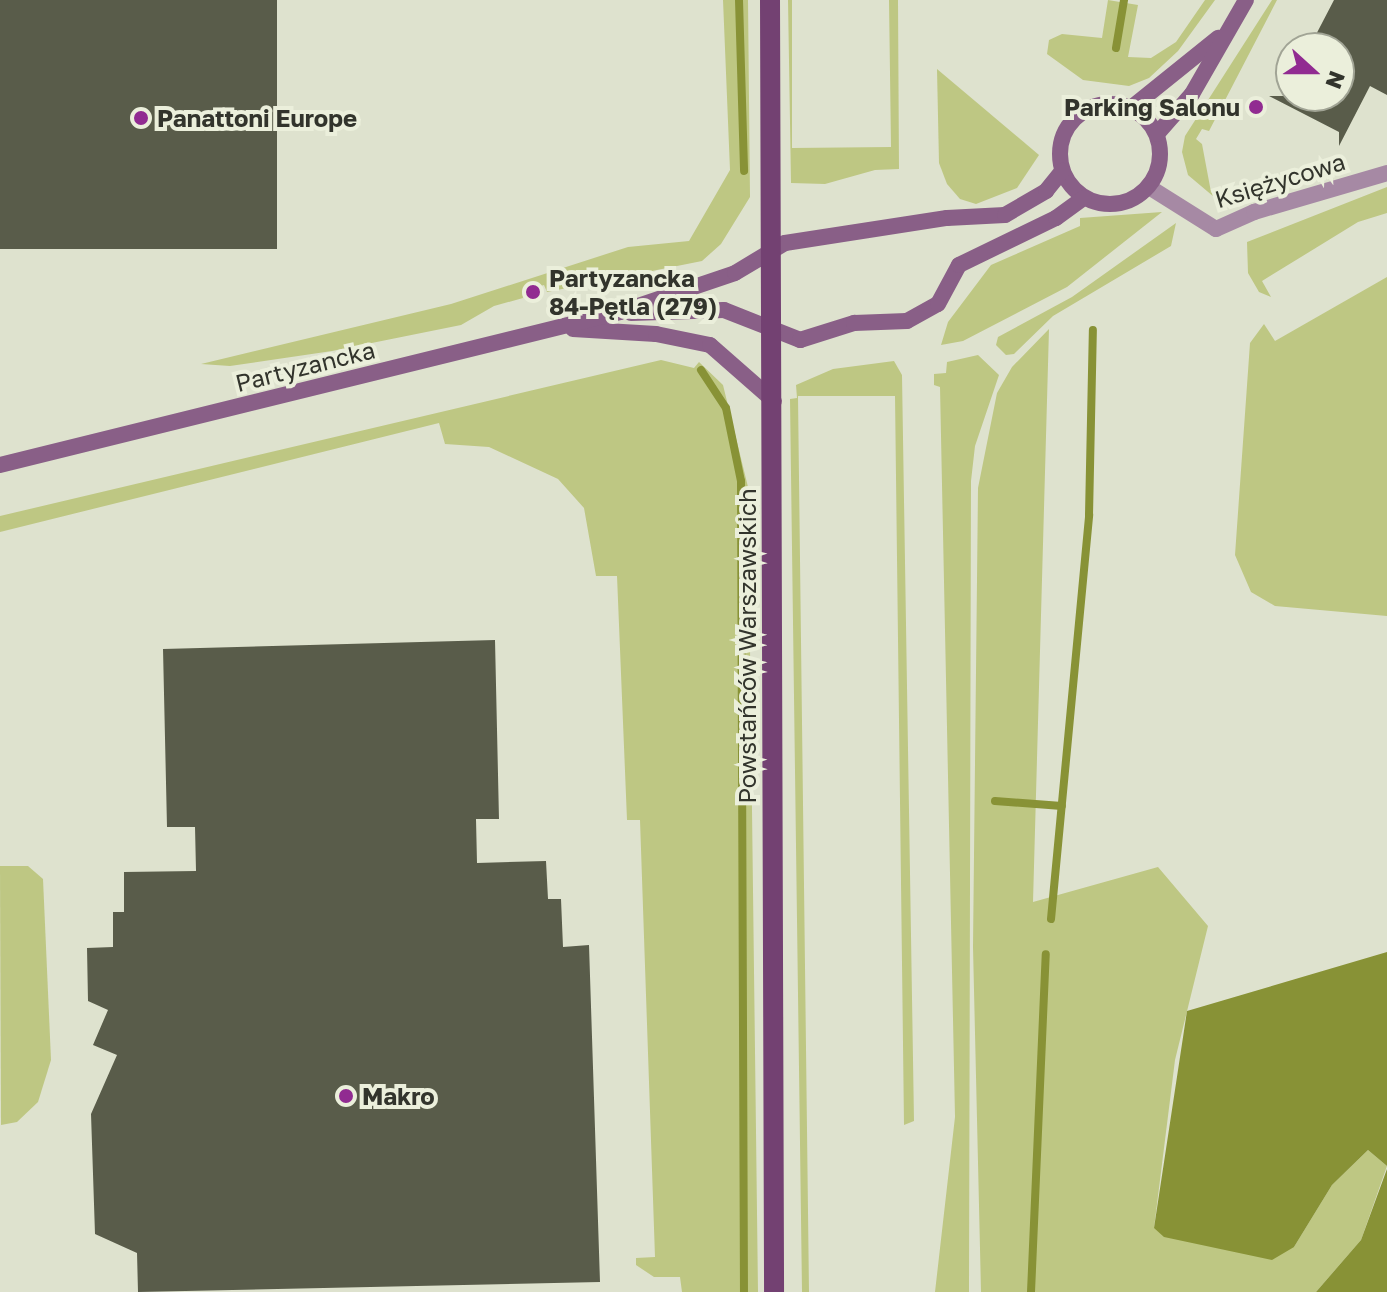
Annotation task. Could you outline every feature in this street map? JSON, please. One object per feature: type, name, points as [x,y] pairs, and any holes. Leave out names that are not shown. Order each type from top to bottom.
[{"type":"main road","name":"Powstańców Warszawskich","points":[[770,0],[769,332],[774,401],[774,1292]]},
{"type":"street","points":[[1157,134],[1192,94],[1246,0]]},
{"type":"street","points":[[1131,108],[1225,32]]},
{"type":"street","points":[[1105,103],[1131,108],[1157,134],[1160,161],[1149,187],[1112,205],[1084,198],[1062,171],[1060,145],[1072,121],[1105,103]]},
{"type":"street","name":"Partyzancka","points":[[0,465],[620,312],[693,290],[769,253],[808,238],[1005,215],[1046,191],[1062,171]]},
{"type":"street","name":"Księżycowa","points":[[1149,187],[1216,229],[1254,212],[1387,173]]},
{"type":"street","points":[[769,332],[800,340],[854,323],[920,317],[947,293],[959,265],[1056,218],[1084,198]]},
{"type":"street","name":"Partyzancka","points":[[620,312],[724,310],[746,316],[769,332]]},
{"type":"street","points":[[552,329],[656,334],[710,345],[774,401]]},
{"type":"shaded area","points":[[723,0],[748,0],[750,197],[721,244],[702,261],[547,292],[544,285],[522,291],[523,298],[494,306],[461,325],[332,351],[230,366],[201,364],[451,304],[628,247],[689,241],[730,170]]},
{"type":"shaded area","points":[[788,0],[792,0],[792,148],[891,147],[889,0],[898,0],[899,169],[875,170],[825,184],[791,183]]},
{"type":"shaded area","points":[[1108,0],[1138,5],[1128,57],[1151,58],[1176,42],[1205,0],[1215,0],[1178,51],[1149,78],[1129,86],[1083,80],[1047,54],[1049,40],[1062,34],[1102,38]]},
{"type":"shaded area","points":[[1272,0],[1277,0],[1209,131],[1202,129],[1196,139],[1202,144],[1211,192],[1220,202],[1188,175],[1182,152],[1185,136]]},
{"type":"shaded area","points":[[937,69],[1039,155],[1017,188],[976,204],[960,199],[947,184],[939,163]]},
{"type":"shaded area","points":[[1387,187],[1387,213],[1358,222],[1262,281],[1271,297],[1259,292],[1248,273],[1247,242]]},
{"type":"shaded area","points":[[1162,212],[1067,287],[963,341],[941,345],[948,322],[991,265],[1080,226],[1080,218]]},
{"type":"shaded area","points":[[1176,223],[1171,246],[1053,316],[1014,354],[1006,355],[996,345],[998,337],[1072,297]]},
{"type":"shaded area","points":[[1387,277],[1387,616],[1275,606],[1251,592],[1235,555],[1250,343],[1264,324],[1275,341]]},
{"type":"shaded area","points":[[1049,329],[1033,902],[1158,867],[1208,926],[1175,1060],[1154,1228],[1294,1247],[1332,1185],[1368,1150],[1387,1166],[1361,1240],[1316,1292],[981,1292],[973,947],[978,488],[997,393],[1012,367]]},
{"type":"shaded area","points":[[978,355],[999,375],[975,446],[971,481],[969,1292],[935,1292],[955,1117],[940,387],[934,385],[934,374],[946,373],[947,362]]},
{"type":"shaded area","points":[[661,360],[694,368],[699,362],[723,385],[748,487],[758,1292],[682,1292],[680,1277],[654,1277],[636,1265],[636,1258],[655,1257],[640,820],[627,820],[617,576],[596,576],[584,508],[558,479],[489,447],[445,444],[439,423],[0,532],[0,516]]},
{"type":"shaded area","points":[[894,361],[902,375],[914,1121],[904,1125],[895,396],[798,396],[809,1292],[802,1292],[790,399],[797,398],[796,385],[833,369]]},
{"type":"shaded area","points":[[0,866],[28,866],[43,879],[51,1060],[38,1102],[17,1122],[1,1125]]},
{"type":"shaded area","points":[[1387,952],[1387,1166],[1368,1150],[1332,1185],[1294,1247],[1272,1260],[1164,1237],[1154,1228],[1187,1011]]},
{"type":"shaded area","points":[[1387,1169],[1387,1292],[1316,1292],[1361,1240]]},
{"type":"building","name":"Panattoni Europe","points":[[0,0],[277,0],[277,249],[0,249]]},
{"type":"building","points":[[1334,0],[1387,0],[1387,95],[1370,86],[1339,146],[1339,132],[1300,112],[1355,112],[1355,32],[1317,32]]},
{"type":"building","name":"Makro","points":[[495,640],[499,819],[476,819],[477,863],[546,861],[548,899],[561,899],[563,947],[589,945],[600,1282],[138,1292],[137,1253],[95,1234],[91,1114],[117,1055],[93,1045],[108,1010],[88,1001],[87,948],[113,947],[113,912],[124,912],[124,872],[196,871],[195,827],[167,827],[163,649]]},
{"type":"waterway","points":[[739,0],[744,171]]},
{"type":"waterway","points":[[1116,48],[1124,0]]},
{"type":"waterway","points":[[1051,919],[1089,515],[1093,330]]},
{"type":"waterway","points":[[701,370],[726,408],[741,481],[744,1292]]},
{"type":"waterway","points":[[995,801],[1062,806]]},
{"type":"waterway","points":[[1031,1292],[1046,954]]},
{"type":"place","name":"Parking Salonu","points":[[1256,107]]},
{"type":"place","name":"Panattoni Europe","points":[[141,118]]},
{"type":"place","name":"Partyzancka 84-Pętla (279)","points":[[533,292]]},
{"type":"place","name":"Makro","points":[[346,1096]]}]
